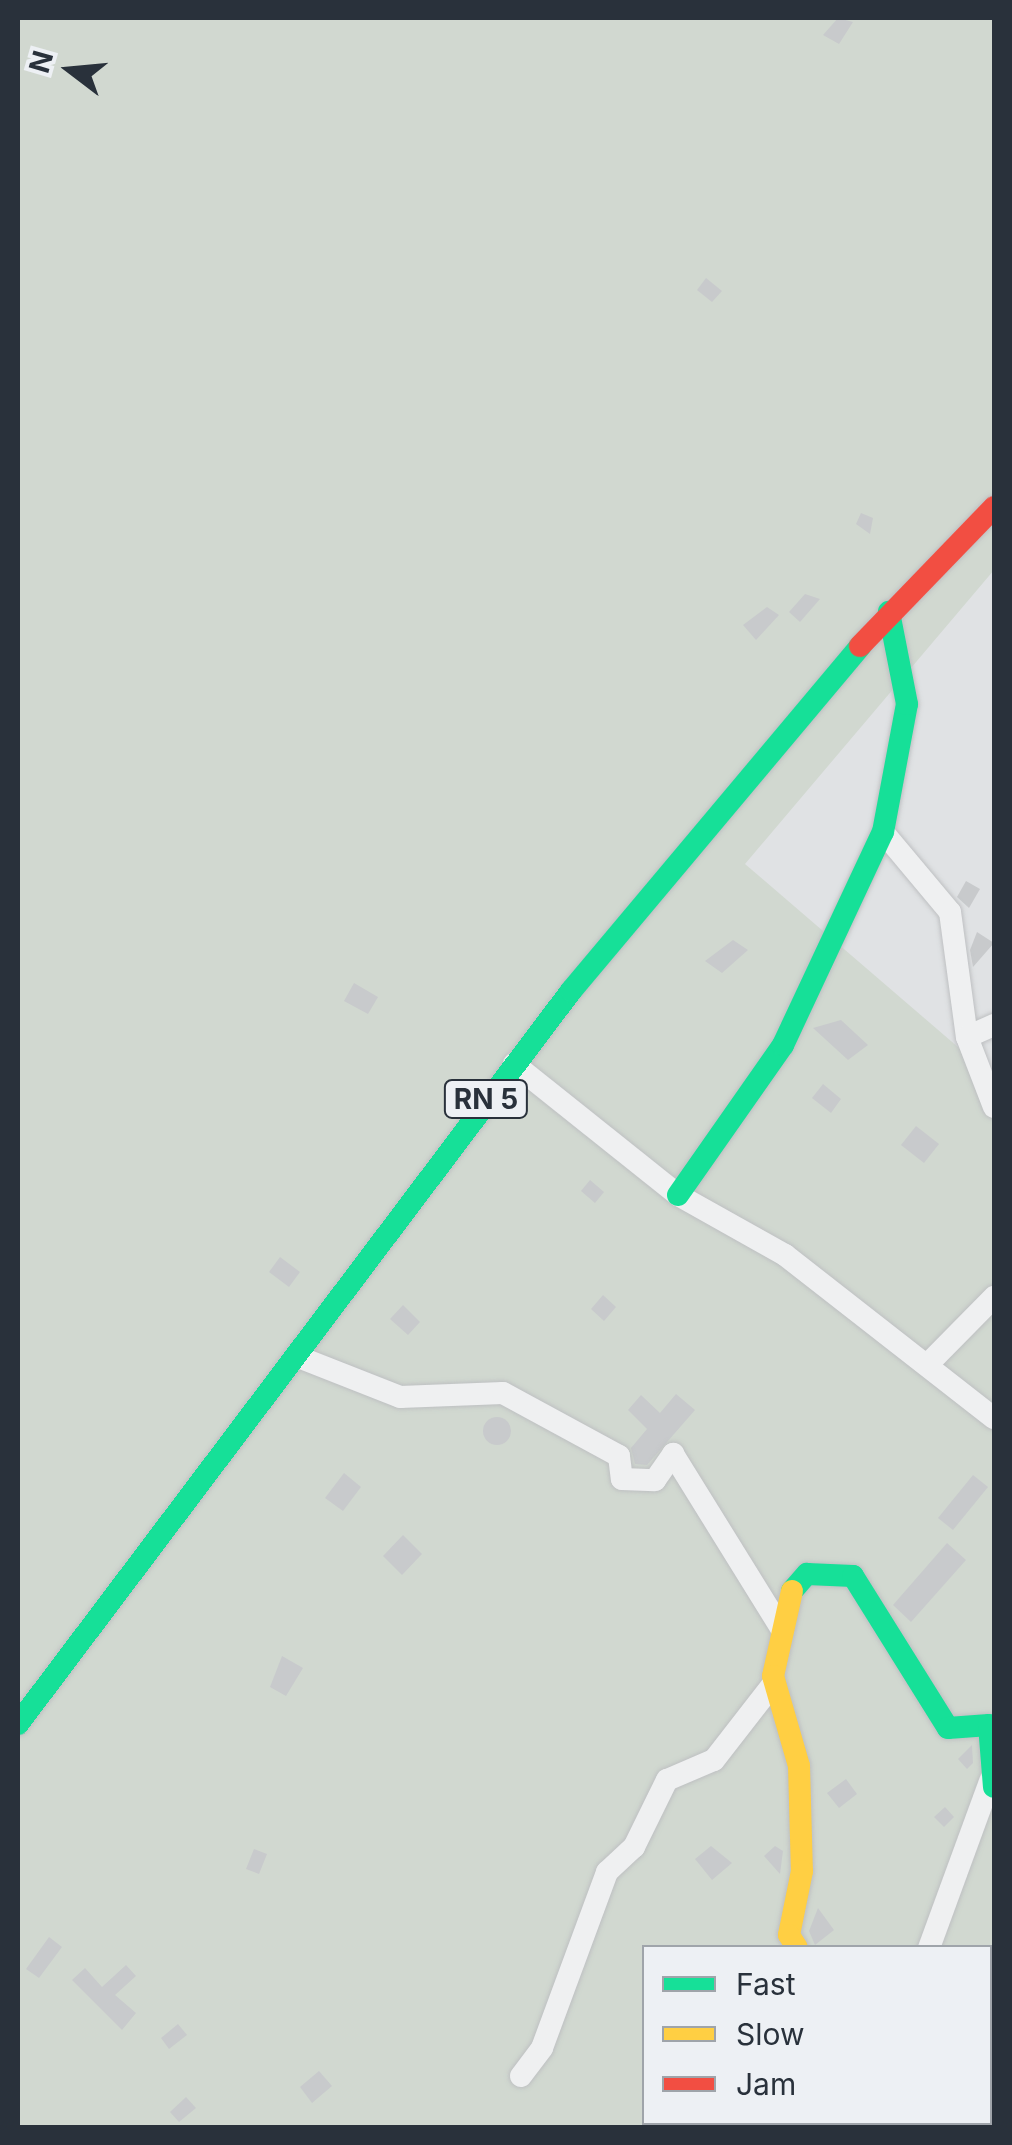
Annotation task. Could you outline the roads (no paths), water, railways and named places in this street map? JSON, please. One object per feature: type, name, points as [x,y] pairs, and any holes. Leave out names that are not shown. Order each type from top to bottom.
[{"type":"main road","name":"RN 5","points":[[18,1724],[514,1064],[889,612],[994,507]]},
{"type":"main road","points":[[678,1195],[784,1045],[884,832],[907,704],[889,612]]},
{"type":"main road","points":[[795,1945],[789,1935],[802,1871],[799,1766],[773,1684],[781,1628],[806,1574],[853,1576],[948,1728],[989,1725],[993,1781]]},
{"type":"street","points":[[884,832],[950,912],[967,1037],[994,1107]]},
{"type":"street","points":[[967,1037],[994,1025]]},
{"type":"street","points":[[514,1064],[678,1195],[778,1250],[989,1409]]},
{"type":"street","points":[[930,1363],[994,1298]]},
{"type":"street","points":[[296,1356],[400,1397],[503,1393],[619,1456],[622,1479],[655,1480],[673,1454],[781,1628]]},
{"type":"street","points":[[521,2076],[542,2048],[607,1872],[634,1847],[667,1780],[714,1760],[773,1684]]},
{"type":"street","points":[[929,1945],[993,1781]]}]
